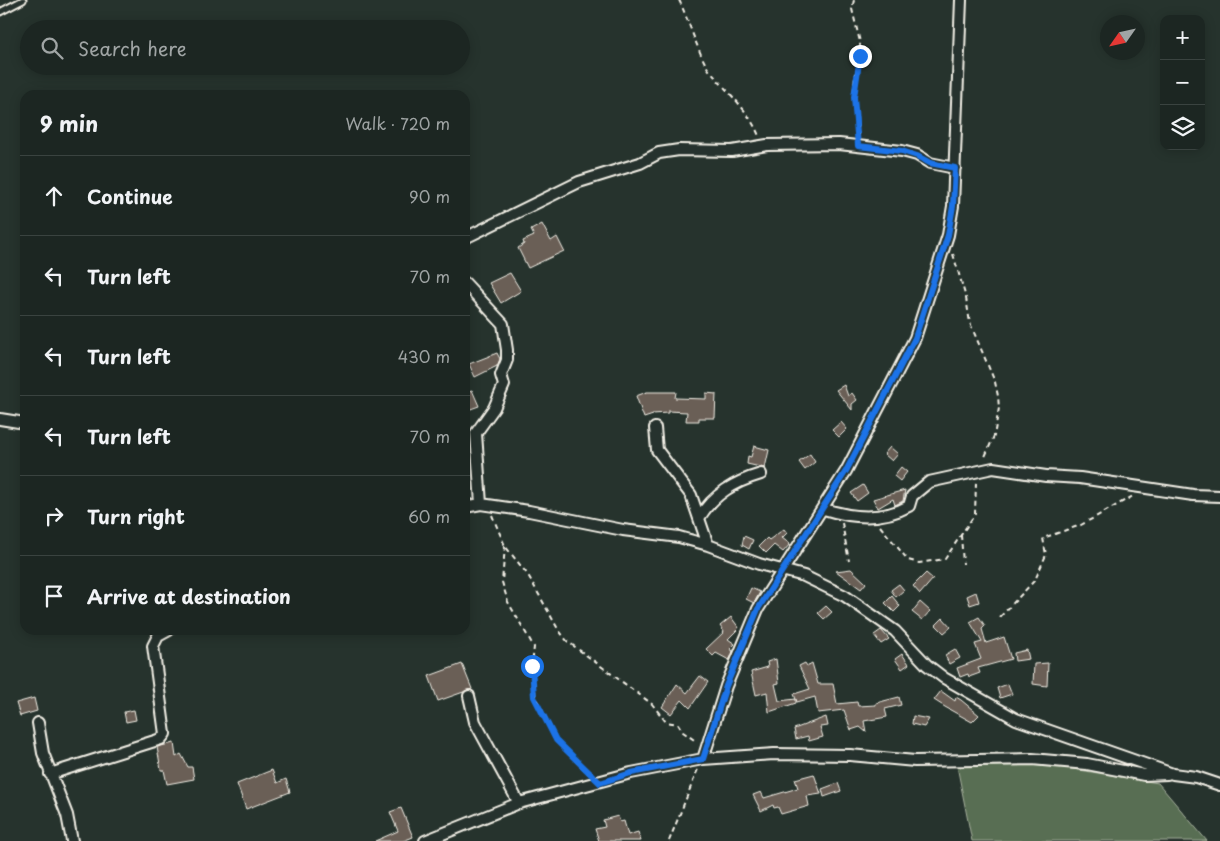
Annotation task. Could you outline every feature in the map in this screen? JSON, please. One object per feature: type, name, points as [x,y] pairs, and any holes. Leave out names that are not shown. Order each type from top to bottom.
[{"type":"street","points":[[703,759],[726,686],[758,609],[824,509],[885,400],[915,338],[948,235],[953,206],[961,0]]},
{"type":"street","points":[[470,236],[596,175],[640,163],[659,153],[679,150],[732,151],[767,145],[808,143],[858,146],[902,151],[930,163],[955,168]]},
{"type":"street","points":[[470,288],[503,324],[507,360],[501,375],[504,385],[494,408],[476,433],[485,505]]},
{"type":"street","points":[[0,419],[20,422]]},
{"type":"street","points":[[655,428],[657,450],[691,495],[708,545]]},
{"type":"street","points":[[824,509],[840,514],[877,517],[900,511],[908,506],[912,496],[929,482],[993,468],[1046,476],[1080,478],[1193,495],[1220,496]]},
{"type":"street","points":[[699,518],[724,490],[743,479],[761,474]]},
{"type":"street","points":[[470,506],[485,505],[623,530],[679,537],[708,545],[759,564],[784,569],[804,576],[845,596],[895,631],[927,665],[944,678],[1016,719],[1173,774]]},
{"type":"street","points":[[50,774],[161,739],[165,734],[153,646],[160,635]]},
{"type":"street","points":[[468,696],[475,722],[519,804]]},
{"type":"street","points":[[38,723],[50,774],[67,815],[72,841]]},
{"type":"street","points":[[425,841],[519,804],[631,773],[703,759],[774,754],[850,755],[922,762],[1032,758],[1087,764],[1144,775],[1173,774],[1196,777],[1220,785]]},
{"type":"lane","points":[[0,12],[22,0]]},
{"type":"path","points":[[679,0],[708,70],[728,89],[752,119],[760,138],[767,145]]},
{"type":"path","points":[[854,0],[852,9],[860,42],[860,66],[855,76],[854,97],[858,146]]},
{"type":"path","points":[[877,517],[880,527],[908,560],[919,563],[944,559],[974,514],[978,470],[986,457],[994,436],[999,408],[995,382],[970,322],[966,298],[953,253]]},
{"type":"path","points":[[1000,616],[1035,580],[1046,555],[1043,538],[1080,525],[1146,489]]},
{"type":"path","points":[[485,505],[505,546],[528,575],[558,629],[567,641],[652,704],[666,722],[678,724],[683,732],[705,748]]},
{"type":"path","points":[[840,514],[848,561]]},
{"type":"path","points":[[961,535],[962,564]]},
{"type":"path","points":[[505,546],[502,582],[508,602],[534,647],[532,666],[534,697],[556,740],[600,783]]},
{"type":"path","points":[[669,841],[703,759]]},
{"type":"green space","points":[[1043,764],[1158,783],[1207,841],[972,841],[957,766]]},
{"type":"building","points":[[542,224],[551,241],[557,237],[564,251],[528,268],[518,248],[524,244],[523,241],[534,236],[531,230]]},
{"type":"building","points":[[510,273],[521,291],[501,303],[489,283]]},
{"type":"building","points":[[497,353],[500,359],[497,366],[475,377],[470,364]]},
{"type":"building","points":[[844,385],[848,396],[852,393],[857,400],[852,404],[852,410],[836,390]]},
{"type":"building","points":[[472,390],[479,406],[470,409],[470,391]]},
{"type":"building","points":[[647,392],[676,392],[675,398],[706,399],[706,393],[716,394],[715,418],[699,418],[699,421],[686,421],[687,412],[668,411],[668,413],[652,414],[644,418],[636,396]]},
{"type":"building","points":[[841,422],[847,429],[839,437],[832,430]]},
{"type":"building","points":[[754,446],[769,450],[765,468],[747,464],[748,456],[751,457]]},
{"type":"building","points":[[890,447],[898,454],[892,461],[884,454]]},
{"type":"building","points":[[810,454],[815,462],[805,470],[799,462]]},
{"type":"building","points":[[901,467],[907,472],[900,481],[894,476]]},
{"type":"building","points":[[863,485],[868,493],[857,501],[851,493]]},
{"type":"building","points":[[905,490],[903,501],[895,505],[893,499],[878,508],[873,499]]},
{"type":"building","points":[[784,529],[787,533],[782,538],[790,544],[783,552],[774,545],[766,553],[759,546],[767,538],[769,540]]},
{"type":"building","points":[[744,536],[753,540],[749,549],[742,545]]},
{"type":"building","points":[[851,569],[866,583],[861,589],[836,571]]},
{"type":"building","points":[[926,573],[933,579],[920,594],[913,586]]},
{"type":"building","points":[[899,584],[904,590],[896,597],[891,590]]},
{"type":"building","points":[[751,588],[760,592],[754,603],[746,599]]},
{"type":"building","points":[[976,592],[979,602],[970,605],[967,596]]},
{"type":"building","points":[[892,596],[900,606],[894,612],[885,603]]},
{"type":"building","points":[[920,602],[930,611],[922,620],[912,612]]},
{"type":"building","points":[[826,606],[832,612],[824,619],[818,613]]},
{"type":"building","points":[[731,617],[739,628],[728,639],[735,644],[730,649],[733,651],[729,660],[716,653],[713,656],[706,649],[724,632],[720,626]]},
{"type":"building","points":[[979,617],[985,626],[982,629],[986,643],[1004,637],[1011,659],[978,668],[980,673],[969,677],[968,674],[960,677],[957,668],[981,659],[975,644],[982,642],[970,622]]},
{"type":"building","points":[[943,618],[951,627],[944,633],[936,625]]},
{"type":"building","points":[[881,630],[889,639],[881,644],[874,635]]},
{"type":"building","points":[[955,649],[960,658],[949,664],[945,655]]},
{"type":"building","points":[[1027,650],[1029,659],[1015,661],[1014,653]]},
{"type":"building","points":[[902,654],[909,664],[902,669],[895,659]]},
{"type":"building","points":[[776,659],[779,683],[775,684],[779,701],[796,699],[796,703],[769,712],[767,692],[756,695],[751,672],[768,667],[767,662]]},
{"type":"building","points":[[805,663],[807,666],[812,663],[818,684],[833,684],[837,704],[857,702],[858,706],[876,705],[876,703],[899,697],[901,705],[885,709],[887,717],[864,721],[866,732],[860,727],[851,730],[844,710],[818,713],[815,697],[797,702],[794,694],[810,689],[799,666]]},
{"type":"building","points":[[1048,663],[1047,686],[1033,684],[1034,664]]},
{"type":"building","points":[[462,664],[472,689],[438,701],[429,676]]},
{"type":"building","points":[[700,676],[708,682],[690,708],[682,700],[671,714],[662,707],[677,684],[687,693]]},
{"type":"building","points":[[1008,684],[1012,694],[1000,698],[997,688]]},
{"type":"building","points":[[941,691],[955,701],[956,697],[961,700],[979,715],[972,722],[934,700]]},
{"type":"building","points":[[34,698],[37,711],[20,716],[16,703]]},
{"type":"building","points":[[134,710],[136,720],[126,722],[124,712]]},
{"type":"building","points":[[913,716],[929,719],[924,727],[912,724]]},
{"type":"building","points":[[826,717],[828,726],[820,727],[823,737],[809,741],[808,736],[796,739],[794,729]]},
{"type":"building","points":[[174,743],[176,757],[181,754],[188,767],[192,767],[194,779],[167,784],[164,770],[161,770],[157,747]]},
{"type":"building","points":[[272,770],[277,783],[286,779],[290,792],[246,809],[237,784]]},
{"type":"building","points":[[814,774],[821,794],[807,796],[809,806],[781,814],[778,807],[774,808],[773,805],[761,811],[753,795],[761,792],[764,798],[798,788],[795,779]]},
{"type":"building","points":[[838,783],[841,791],[824,797],[822,789]]},
{"type":"building","points":[[401,808],[413,837],[403,841],[375,841],[398,831],[390,812]]},
{"type":"building","points":[[618,816],[620,822],[624,821],[628,835],[638,832],[641,841],[599,841],[595,829],[605,827],[603,820]]},
{"type":"route","points":[[532,666],[534,697],[556,740],[600,783],[631,773],[703,759],[726,686],[758,609],[773,583],[824,509],[885,400],[915,338],[948,235],[953,206],[955,168],[930,163],[902,151],[858,146],[854,97],[855,76],[860,66],[860,56]]}]
